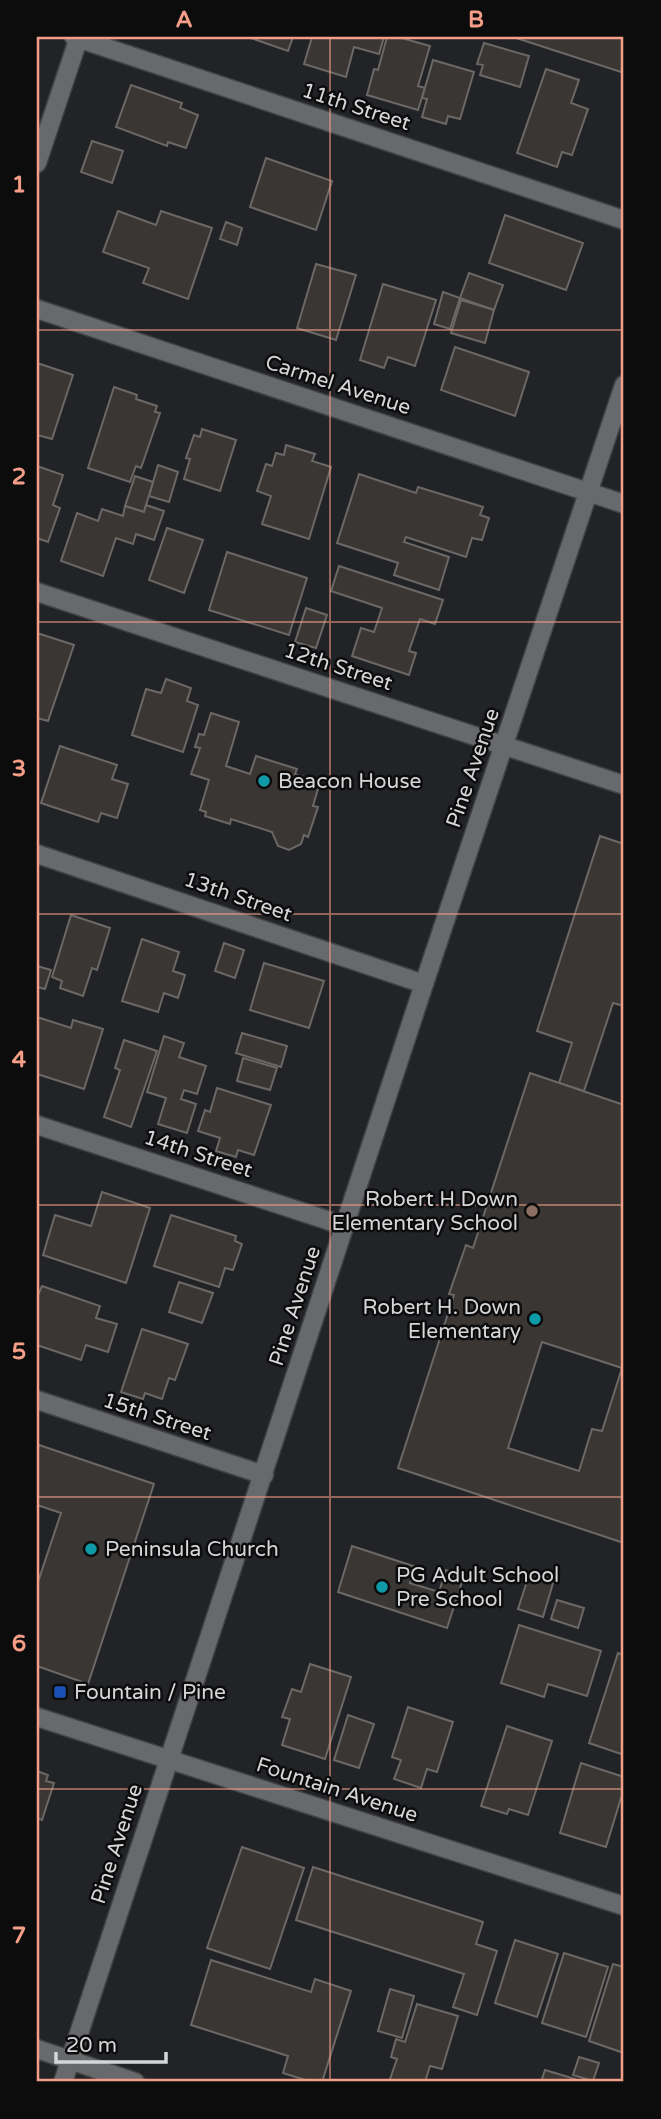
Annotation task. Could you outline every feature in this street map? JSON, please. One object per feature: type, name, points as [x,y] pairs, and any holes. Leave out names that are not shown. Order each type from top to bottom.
[{"type":"street","points":[[37,163],[77,37]]},
{"type":"street","name":"11th Street","points":[[77,37],[624,220]]},
{"type":"street","name":"Carmel Avenue","points":[[37,309],[624,504]]},
{"type":"street","name":"Pine Avenue","points":[[63,2082],[624,385]]},
{"type":"street","name":"12th Street","points":[[37,592],[624,785]]},
{"type":"street","name":"13th Street","points":[[37,854],[424,984]]},
{"type":"street","name":"14th Street","points":[[37,1125],[345,1226]]},
{"type":"street","name":"15th Street","points":[[37,1400],[264,1475]]},
{"type":"street","name":"Fountain Avenue","points":[[37,1717],[624,1906]]},
{"type":"street","points":[[37,2049],[135,2082]]},
{"type":"building","points":[[248,37],[293,37],[288,51]]},
{"type":"building","points":[[312,37],[384,37],[379,54],[354,47],[346,77],[304,64]]},
{"type":"building","points":[[387,37],[398,37],[430,46],[418,86],[425,88],[418,110],[367,95],[374,69],[378,70]]},
{"type":"building","points":[[513,37],[624,37],[621,72]]},
{"type":"building","points":[[484,43],[529,56],[520,87],[480,75],[483,65],[477,64]]},
{"type":"building","points":[[433,60],[474,72],[460,119],[448,116],[446,124],[422,117],[427,99],[422,98]]},
{"type":"building","points":[[546,69],[579,80],[571,103],[588,109],[572,155],[562,152],[557,167],[517,153]]},
{"type":"building","points":[[131,85],[182,103],[180,108],[198,115],[186,148],[168,142],[167,146],[116,127]]},
{"type":"building","points":[[92,141],[123,151],[112,183],[81,172]]},
{"type":"building","points":[[266,158],[332,181],[316,230],[250,207]]},
{"type":"building","points":[[118,211],[156,225],[161,211],[212,228],[188,299],[143,283],[149,268],[103,252]]},
{"type":"building","points":[[505,215],[583,243],[566,290],[489,263]]},
{"type":"building","points":[[226,222],[242,228],[237,245],[220,239]]},
{"type":"building","points":[[316,264],[356,275],[336,340],[297,328]]},
{"type":"building","points":[[469,273],[503,285],[494,310],[460,298]]},
{"type":"building","points":[[383,284],[436,300],[415,366],[388,357],[384,368],[360,360]]},
{"type":"building","points":[[443,292],[460,298],[450,329],[434,324]]},
{"type":"building","points":[[461,300],[494,310],[485,343],[451,333]]},
{"type":"building","points":[[455,347],[529,372],[515,416],[441,390]]},
{"type":"building","points":[[37,363],[73,375],[52,439],[37,435]]},
{"type":"building","points":[[114,387],[157,406],[155,412],[160,413],[141,468],[136,466],[130,482],[88,468]]},
{"type":"building","points":[[202,429],[236,440],[220,491],[184,479],[190,459],[186,458],[194,435],[200,437]]},
{"type":"building","points":[[286,445],[315,454],[312,461],[331,467],[309,539],[262,524],[271,496],[257,491],[266,464],[272,466],[276,453],[284,455]]},
{"type":"building","points":[[158,465],[178,472],[169,502],[149,496]]},
{"type":"building","points":[[37,466],[63,475],[53,505],[60,508],[48,542],[37,538]]},
{"type":"building","points":[[359,474],[416,493],[418,487],[483,507],[480,515],[489,518],[482,540],[472,538],[466,557],[406,537],[404,542],[449,557],[439,590],[394,575],[398,563],[337,543]]},
{"type":"building","points":[[135,476],[153,482],[144,512],[125,506]]},
{"type":"building","points":[[146,505],[164,511],[154,540],[136,534],[133,544],[116,538],[103,576],[61,561],[77,513],[98,521],[102,509],[123,516],[125,506],[144,512]]},
{"type":"building","points":[[167,528],[203,540],[184,593],[149,580]]},
{"type":"building","points":[[227,552],[307,578],[289,635],[209,610]]},
{"type":"building","points":[[339,566],[443,600],[435,624],[420,619],[409,651],[416,653],[409,675],[352,656],[361,628],[374,632],[382,608],[331,591]]},
{"type":"building","points":[[306,608],[327,615],[316,648],[295,642]]},
{"type":"building","points":[[37,633],[74,645],[48,721],[37,718]]},
{"type":"building","points":[[166,679],[191,688],[187,701],[198,705],[183,752],[132,735],[146,689],[161,693]]},
{"type":"building","name":"Beacon House","points":[[211,713],[239,722],[226,766],[250,774],[256,756],[297,769],[295,774],[320,782],[313,806],[318,807],[308,837],[304,835],[301,844],[289,850],[278,846],[272,832],[231,819],[230,824],[205,816],[206,812],[200,810],[209,780],[191,774],[200,748],[195,747],[199,734],[204,735]]},
{"type":"building","points":[[60,746],[117,765],[112,779],[128,784],[117,818],[101,813],[98,822],[41,803]]},
{"type":"building","points":[[600,836],[624,844],[624,1006],[613,1003],[584,1091],[559,1083],[572,1043],[537,1031]]},
{"type":"building","points":[[71,915],[110,928],[97,970],[92,968],[83,996],[60,988],[62,981],[52,977]]},
{"type":"building","points":[[142,939],[179,952],[173,971],[185,975],[178,998],[164,993],[158,1012],[122,1001]]},
{"type":"building","points":[[224,943],[244,950],[235,978],[215,971]]},
{"type":"building","points":[[264,963],[324,981],[309,1028],[250,1010]]},
{"type":"building","points":[[37,966],[51,970],[45,989],[37,987]]},
{"type":"building","points":[[37,1017],[71,1028],[73,1020],[103,1029],[84,1089],[37,1074]]},
{"type":"building","points":[[242,1033],[287,1046],[281,1067],[236,1053]]},
{"type":"building","points":[[164,1036],[184,1043],[179,1057],[206,1066],[197,1094],[184,1090],[181,1099],[196,1104],[187,1133],[158,1124],[166,1098],[147,1092]]},
{"type":"building","points":[[124,1040],[157,1051],[131,1127],[104,1117],[120,1070],[115,1068]]},
{"type":"building","points":[[243,1058],[277,1068],[270,1090],[237,1081]]},
{"type":"building","name":"Robert H. Down Elementary","points":[[530,1073],[624,1105],[624,1543],[398,1468],[454,1295],[449,1294],[466,1245],[473,1248]],"holes":[[[542,1342],[622,1368],[602,1431],[592,1429],[579,1471],[508,1448]]]},
{"type":"building","points":[[217,1088],[271,1105],[254,1155],[238,1150],[236,1157],[216,1151],[220,1138],[198,1131],[205,1110],[210,1112]]},
{"type":"building","points":[[102,1192],[150,1208],[126,1283],[43,1255],[55,1215],[91,1226]]},
{"type":"building","points":[[171,1215],[236,1236],[235,1241],[242,1244],[233,1270],[225,1268],[219,1287],[154,1266]]},
{"type":"building","points":[[179,1282],[213,1293],[202,1323],[169,1312]]},
{"type":"building","points":[[42,1286],[100,1306],[96,1318],[117,1324],[108,1352],[86,1345],[81,1360],[37,1345],[37,1297]]},
{"type":"building","points":[[142,1329],[188,1344],[175,1380],[169,1378],[162,1399],[145,1393],[143,1399],[121,1392]]},
{"type":"building","name":"Peninsula Church","points":[[39,1445],[154,1484],[88,1684],[37,1666],[37,1585],[61,1513],[37,1505]]},
{"type":"building","name":"PG Adult School Pre School","points":[[352,1546],[416,1567],[410,1583],[439,1592],[446,1570],[464,1576],[447,1628],[338,1592]]},
{"type":"building","points":[[530,1572],[554,1580],[543,1617],[518,1609]]},
{"type":"building","points":[[557,1600],[584,1608],[578,1628],[551,1619]]},
{"type":"building","points":[[519,1625],[601,1651],[587,1696],[548,1684],[544,1697],[501,1683]]},
{"type":"building","points":[[618,1653],[624,1655],[624,1745],[621,1754],[589,1743]]},
{"type":"building","points":[[310,1664],[351,1677],[325,1759],[282,1745],[290,1719],[282,1717],[292,1689],[301,1692]]},
{"type":"building","points":[[408,1707],[453,1722],[437,1772],[427,1769],[421,1788],[394,1779],[401,1760],[392,1757]]},
{"type":"building","points":[[348,1715],[374,1724],[359,1768],[334,1760]]},
{"type":"building","points":[[507,1726],[552,1741],[528,1815],[509,1809],[507,1814],[481,1806]]},
{"type":"building","points":[[581,1763],[624,1777],[624,1788],[606,1847],[560,1833]]},
{"type":"building","points":[[37,1771],[48,1775],[46,1781],[54,1783],[42,1820],[37,1818]]},
{"type":"building","points":[[242,1847],[304,1868],[270,1969],[207,1948]]},
{"type":"building","points":[[313,1867],[483,1922],[476,1944],[497,1951],[477,2015],[453,2007],[464,1974],[296,1920]]},
{"type":"building","points":[[515,1940],[558,1954],[537,2017],[495,2003]]},
{"type":"building","points":[[564,1953],[608,1967],[586,2037],[542,2023]]},
{"type":"building","points":[[211,1960],[311,1992],[315,1979],[351,1991],[322,2082],[312,2082],[283,2073],[288,2056],[191,2025]]},
{"type":"building","points":[[613,1964],[624,1967],[624,2053],[589,2041]]},
{"type":"building","points":[[390,1989],[414,1996],[402,2038],[378,2031]]},
{"type":"building","points":[[417,2004],[458,2016],[442,2069],[430,2066],[425,2082],[389,2082],[397,2059],[391,2057],[396,2039],[405,2042]]},
{"type":"building","points":[[579,2057],[599,2063],[593,2081],[573,2075]]},
{"type":"building","points":[[545,2070],[575,2079],[574,2082],[541,2082]]},
{"type":"place","name":"Beacon House","points":[[264,781]]},
{"type":"place","name":"Robert H Down Elementary School","points":[[532,1211]]},
{"type":"place","name":"Robert H. Down Elementary","points":[[535,1319]]},
{"type":"place","name":"Peninsula Church","points":[[91,1549]]},
{"type":"place","name":"PG Adult School Pre School","points":[[382,1587]]},
{"type":"place","name":"Fountain / Pine","points":[[60,1692]]}]
